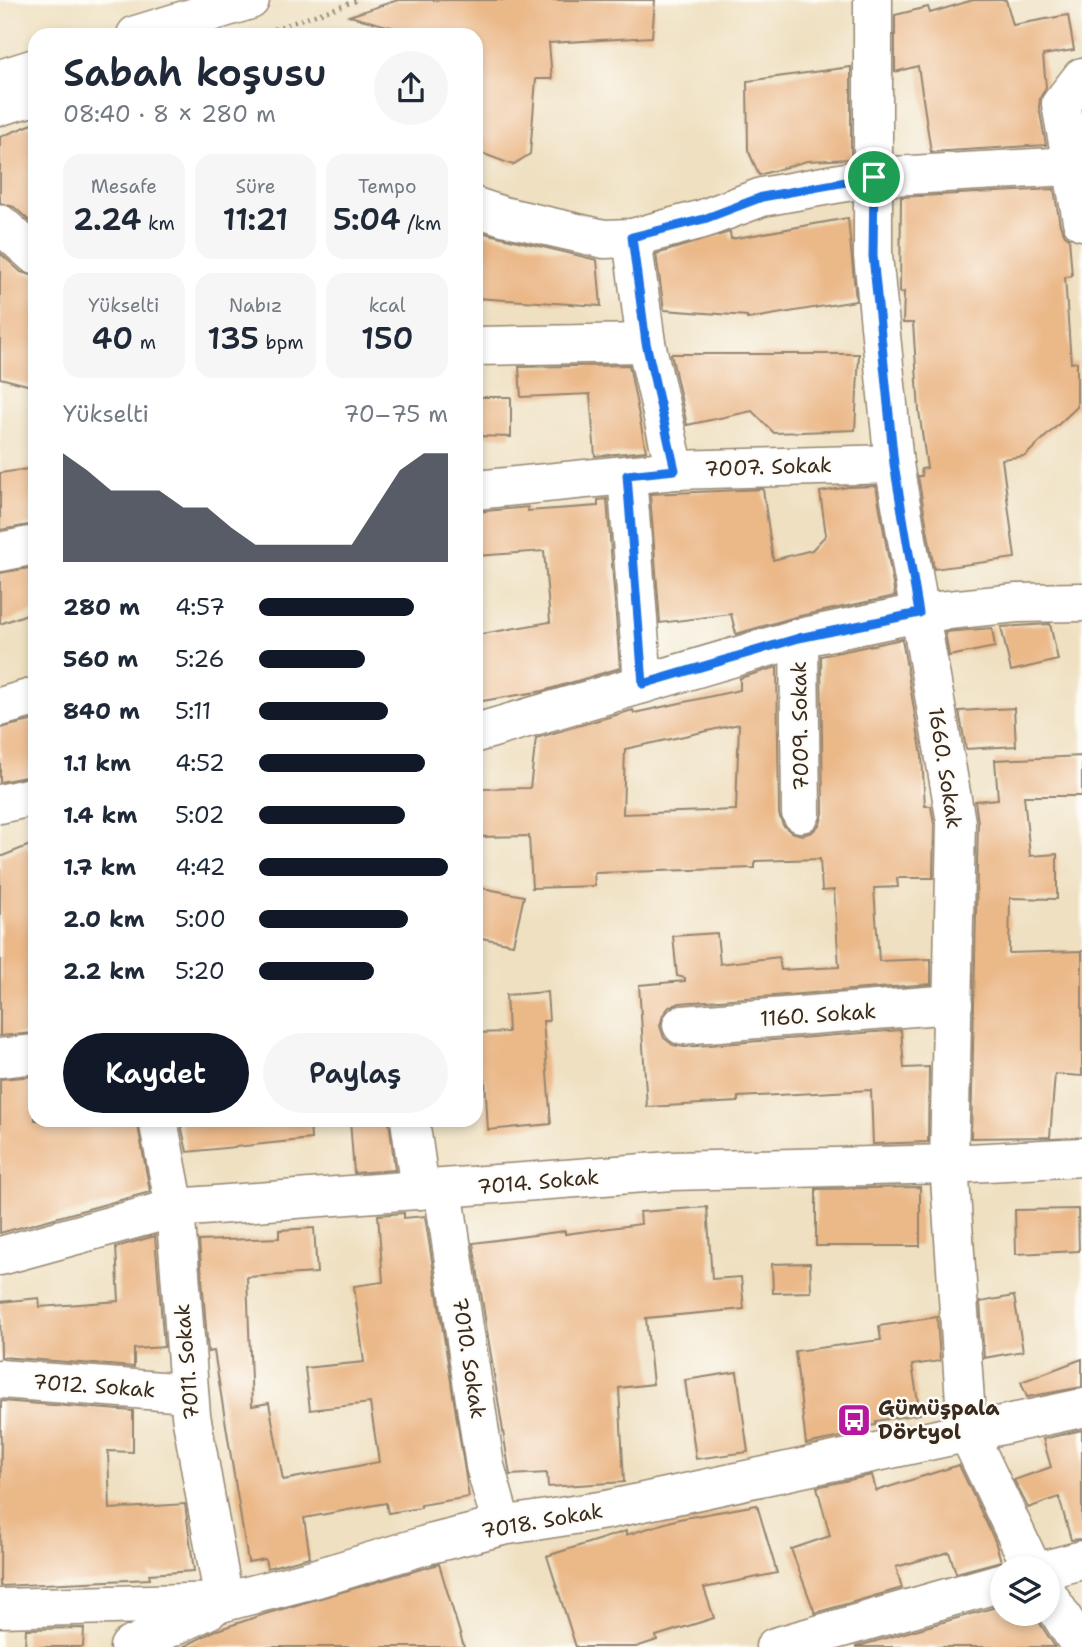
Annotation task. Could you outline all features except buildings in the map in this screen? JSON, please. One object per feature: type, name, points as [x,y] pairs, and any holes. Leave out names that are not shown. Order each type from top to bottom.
[{"type":"street","name":"1660. Sokak","points":[[873,0],[873,256],[894,464],[956,822],[949,1164],[968,1432],[1026,1556]]},
{"type":"street","points":[[184,28],[259,15]]},
{"type":"street","points":[[0,79],[28,70]]},
{"type":"street","points":[[1082,77],[1061,104],[1077,166],[1082,222]]},
{"type":"street","points":[[0,106],[28,98]]},
{"type":"street","points":[[483,209],[604,239],[632,237],[704,219],[762,197],[874,177],[1077,166]]},
{"type":"street","points":[[0,224],[28,249]]},
{"type":"street","points":[[632,237],[646,343],[675,470]]},
{"type":"street","points":[[483,346],[646,343]]},
{"type":"street","name":"7007. Sokak","points":[[483,489],[675,470],[894,464]]},
{"type":"street","points":[[627,475],[643,684]]},
{"type":"street","points":[[0,552],[28,546]]},
{"type":"street","name":"7009. Sokak","points":[[483,731],[799,638],[919,613],[1017,603],[1082,602]]},
{"type":"street","name":"7009. Sokak","points":[[799,638],[801,813]]},
{"type":"street","points":[[0,707],[28,699]]},
{"type":"street","points":[[0,804],[28,798]]},
{"type":"street","name":"1160. Sokak","points":[[682,1025],[953,1004]]},
{"type":"street","points":[[0,1058],[28,1055]]},
{"type":"street","name":"7011. Sokak","points":[[159,1127],[174,1208],[188,1393],[224,1602]]},
{"type":"street","name":"7010. Sokak","points":[[412,1127],[432,1189],[485,1466],[502,1526]]},
{"type":"street","name":"7014. Sokak","points":[[0,1256],[174,1208],[671,1171],[949,1164],[1082,1157]]},
{"type":"street","name":"7012. Sokak","points":[[0,1379],[188,1393]]},
{"type":"street","name":"7018. Sokak","points":[[0,1608],[224,1602],[502,1526],[606,1510],[1082,1408]]},
{"type":"street","points":[[1060,1566],[1082,1560]]},
{"type":"street","points":[[775,1647],[990,1586]]},
{"type":"street","points":[[129,1647],[190,1634],[224,1602]]},
{"type":"street","points":[[1060,1614],[1081,1647]]},
{"type":"path","points":[[259,15],[359,0]]},
{"type":"place","name":"Gümüşpala Dörtyol","points":[[854,1420]]},
{"type":"route","points":[[874,177],[873,256],[894,464],[919,613],[799,638],[643,684],[627,475],[675,470],[646,343],[632,237],[704,219],[762,197],[874,177]]}]
